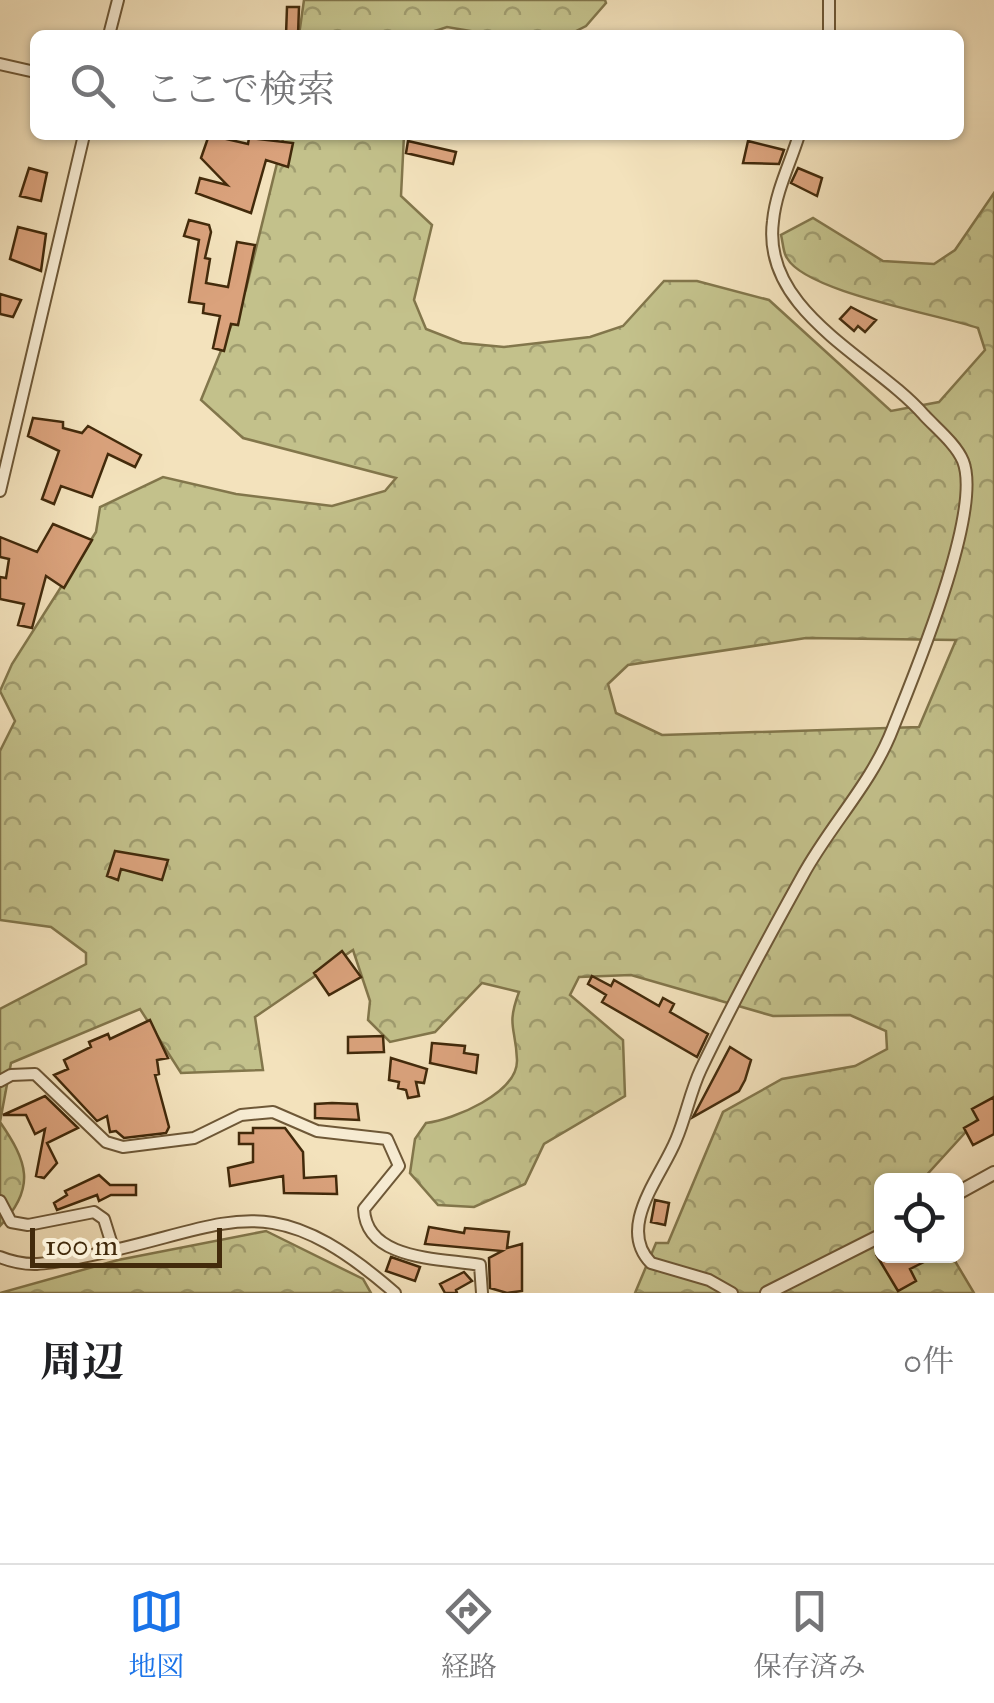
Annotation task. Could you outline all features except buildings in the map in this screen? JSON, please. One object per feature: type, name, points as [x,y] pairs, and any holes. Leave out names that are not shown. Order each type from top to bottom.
[{"type":"street","points":[[110,30],[118,0]]},
{"type":"street","points":[[828,0],[829,30]]},
{"type":"street","points":[[0,64],[30,71]]},
{"type":"street","points":[[0,491],[83,140]]},
{"type":"street","points":[[732,1293],[709,1280],[651,1262],[636,1240],[639,1219],[676,1140],[699,1072],[804,872],[880,761],[929,636],[967,506],[963,461],[947,440],[910,398],[822,327],[792,295],[778,270],[774,212],[797,140]]},
{"type":"street","points":[[0,1081],[10,1075],[35,1074],[106,1142],[123,1146],[194,1138],[241,1115],[273,1112],[317,1131],[387,1140],[399,1166],[364,1209],[365,1223],[374,1240],[389,1248],[480,1265],[482,1293]]},
{"type":"street","points":[[964,1190],[994,1173]]},
{"type":"street","points":[[0,1201],[11,1222],[28,1226],[94,1212],[109,1229],[114,1251]]},
{"type":"street","points":[[0,1257],[25,1268],[114,1251],[230,1220],[267,1220],[325,1240],[395,1293]]},
{"type":"street","points":[[767,1293],[874,1239]]},
{"type":"green space","points":[[304,0],[606,3],[578,30],[447,27],[300,30]]},
{"type":"green space","points":[[283,140],[404,140],[401,196],[432,225],[414,300],[426,329],[462,343],[504,347],[590,337],[623,326],[664,281],[697,281],[769,300],[891,411],[939,402],[985,350],[978,328],[819,281],[787,258],[781,235],[813,218],[883,261],[934,264],[955,250],[994,193],[994,1101],[928,1173],[874,1173],[874,1263],[956,1263],[974,1293],[635,1293],[656,1243],[668,1243],[723,1112],[782,1079],[855,1066],[887,1049],[886,1031],[850,1015],[773,1016],[631,975],[579,977],[570,995],[623,1040],[625,1096],[544,1144],[525,1184],[474,1207],[438,1205],[410,1173],[415,1139],[426,1123],[452,1117],[482,1103],[507,1083],[517,1060],[512,1020],[519,992],[482,983],[435,1032],[390,1042],[368,1020],[370,1001],[353,950],[255,1017],[263,1070],[181,1073],[140,1009],[11,1063],[0,1122],[0,1009],[86,964],[86,953],[51,927],[0,920],[0,751],[15,721],[0,691],[12,664],[96,532],[100,507],[163,477],[236,494],[332,506],[385,491],[396,478],[243,438],[201,400],[246,289]],"holes":[[[806,638],[956,640],[919,727],[662,735],[616,713],[608,684],[628,665]]]},
{"type":"green space","points":[[0,1122],[17,1149],[24,1174],[19,1199],[0,1226]]},
{"type":"green space","points":[[266,1231],[363,1279],[371,1293],[0,1293],[118,1260]]}]
